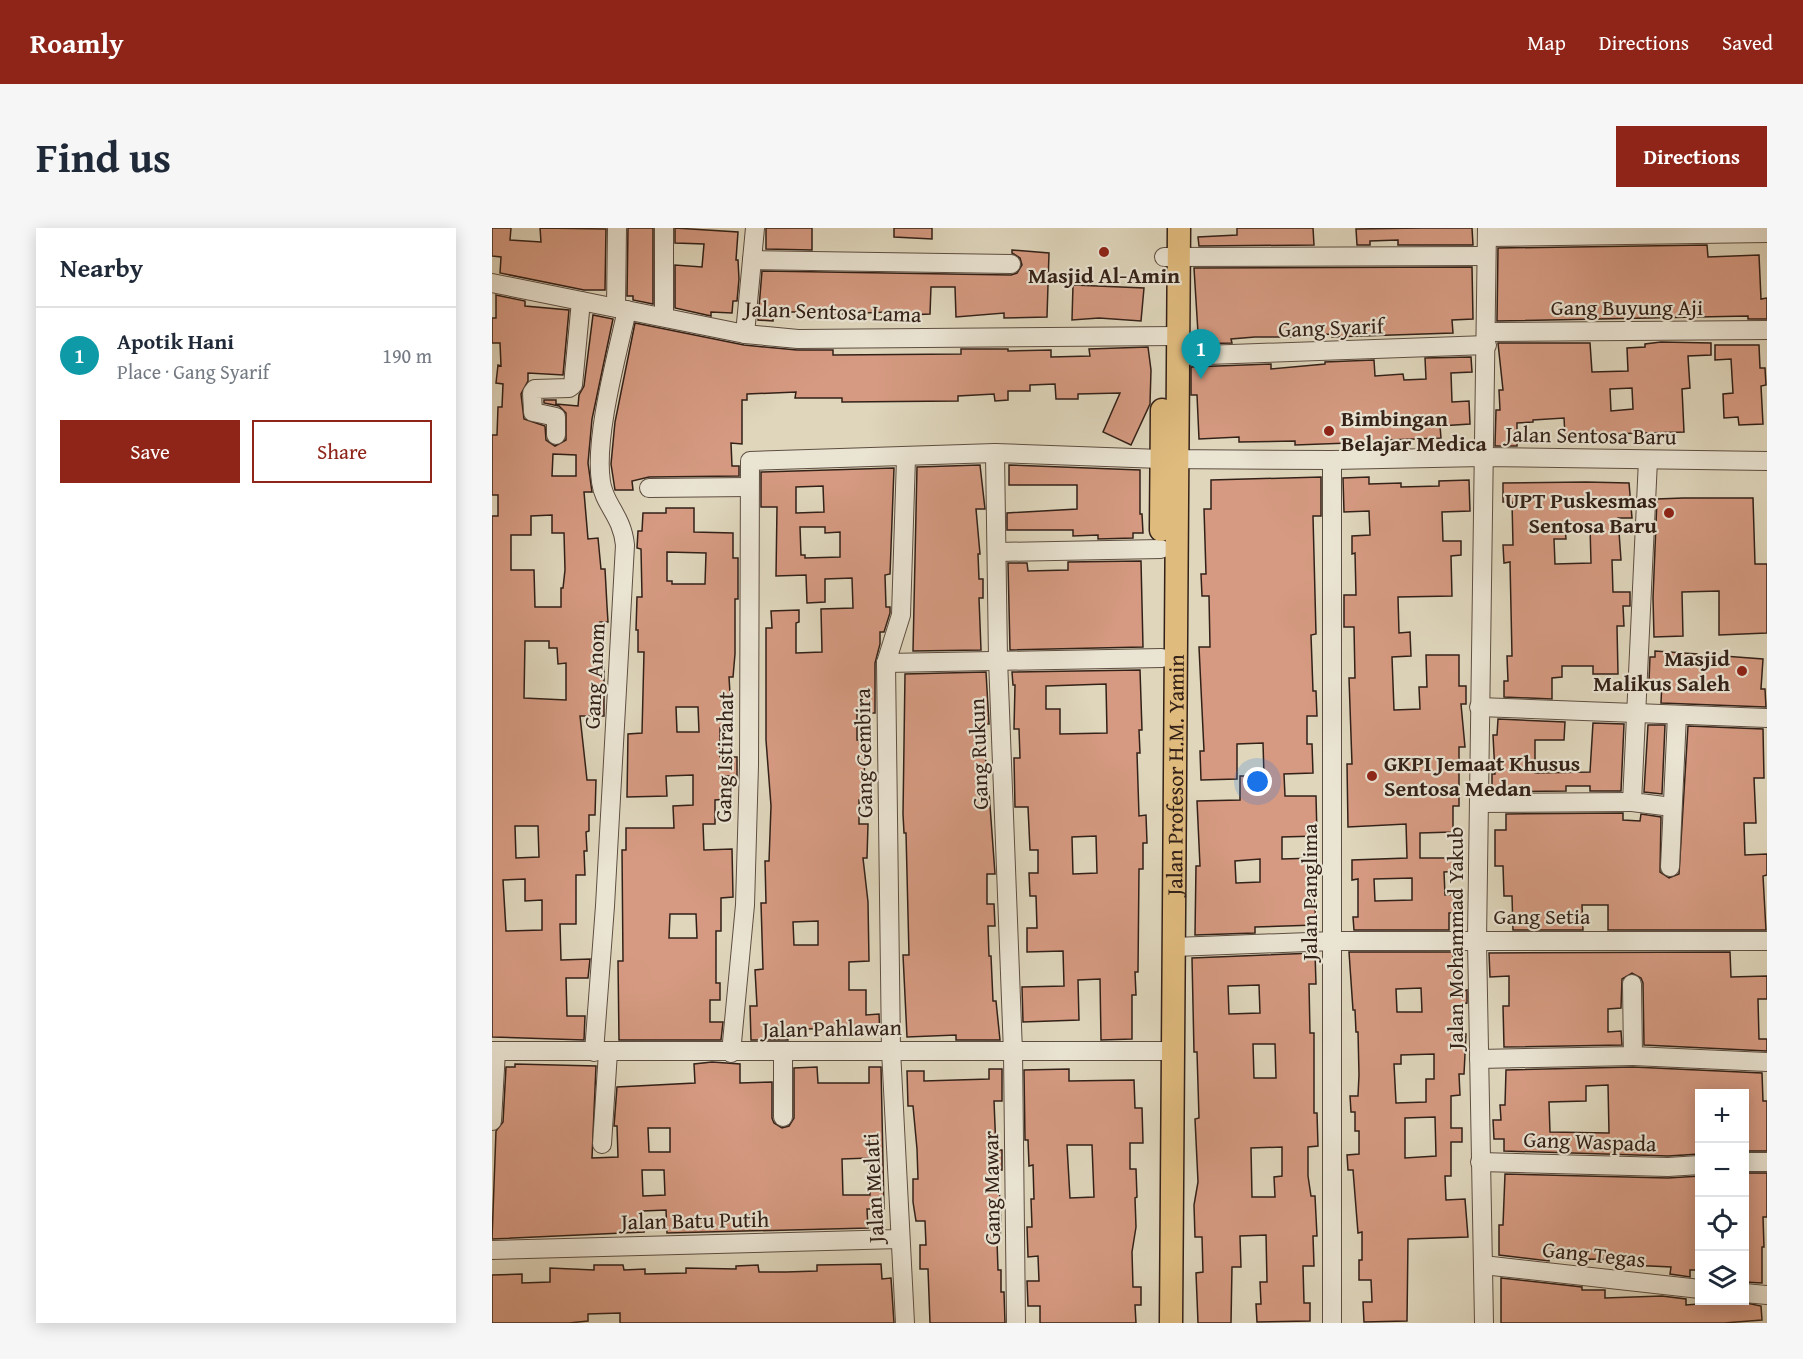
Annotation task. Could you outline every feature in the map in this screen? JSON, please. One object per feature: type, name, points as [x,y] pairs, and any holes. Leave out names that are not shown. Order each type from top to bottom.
[{"type":"main road","name":"Jalan Profesor H.M. Yamin","points":[[1165,228],[1172,257]]},
{"type":"main road","name":"Jalan Profesor H.M. Yamin","points":[[1171,1323],[1165,1051],[1166,650],[1172,257],[1179,228]]},
{"type":"main road","name":"Jalan Profesor H.M. Yamin","points":[[1157,1323],[1165,1051],[1174,946],[1161,549],[1169,459]]},
{"type":"street","name":"Gang Anom","points":[[602,1144],[601,1052],[605,906],[625,545],[621,523],[603,492],[600,464],[621,308],[617,228]]},
{"type":"street","points":[[664,228],[664,316]]},
{"type":"street","points":[[745,334],[755,228]]},
{"type":"street","points":[[1487,232],[1767,233]]},
{"type":"street","name":"Jalan Mohammad Yakub","points":[[1484,1323],[1478,941],[1479,707],[1487,339],[1487,232]]},
{"type":"street","points":[[1172,257],[1486,256]]},
{"type":"street","points":[[752,260],[1011,264]]},
{"type":"street","name":"Jalan Sentosa Lama","points":[[492,283],[745,334],[849,340],[1170,346]]},
{"type":"street","points":[[556,435],[556,417],[533,412],[532,393],[535,389],[573,386],[582,301]]},
{"type":"street","name":"Gang Buyung Aji","points":[[1487,339],[1767,330]]},
{"type":"street","name":"Gang Syarif","points":[[1170,346],[1487,339]]},
{"type":"street","name":"Jalan Sentosa Baru","points":[[750,461],[906,458],[995,453],[1169,459],[1332,460],[1483,456],[1767,461]]},
{"type":"street","name":"Gang Rukun","points":[[995,453],[998,659],[1013,1052]]},
{"type":"street","name":"Gang Gembira","points":[[891,1050],[886,663],[901,615],[906,458]]},
{"type":"street","name":"Jalan Panglima","points":[[1332,460],[1334,941],[1332,1323]]},
{"type":"street","points":[[1632,802],[1648,460]]},
{"type":"street","name":"Gang Istirahat","points":[[731,1053],[745,905],[749,777],[750,461]]},
{"type":"street","points":[[649,488],[749,487]]},
{"type":"street","points":[[997,552],[1161,549]]},
{"type":"street","points":[[886,663],[1166,650]]},
{"type":"street","points":[[1479,707],[1767,718]]},
{"type":"street","points":[[1670,867],[1677,715]]},
{"type":"street","points":[[1479,803],[1632,802],[1672,807]]},
{"type":"street","name":"Gang Setia","points":[[1174,946],[1334,941],[1767,941]]},
{"type":"street","points":[[1632,984],[1633,1056]]},
{"type":"street","name":"Jalan Pahlawan","points":[[494,1051],[731,1053],[891,1050],[1165,1051]]},
{"type":"street","name":"Jalan Melati","points":[[891,1050],[905,1323]]},
{"type":"street","points":[[492,1121],[494,1051]]},
{"type":"street","name":"Gang Mawar","points":[[1013,1052],[1016,1323]]},
{"type":"street","points":[[783,1053],[783,1117]]},
{"type":"street","points":[[1479,1059],[1633,1056],[1767,1062]]},
{"type":"street","points":[[1749,1162],[1767,1161]]},
{"type":"street","name":"Gang Waspada","points":[[1480,1162],[1668,1167],[1695,1165]]},
{"type":"street","name":"Jalan Batu Putih","points":[[492,1250],[900,1239]]},
{"type":"street","name":"Gang Tegas","points":[[1483,1265],[1695,1288]]},
{"type":"street","points":[[1749,1293],[1767,1295]]},
{"type":"building","points":[[492,228],[511,228],[510,240],[541,242],[540,228],[606,229],[605,290],[584,290],[500,273],[501,257],[492,256]]},
{"type":"building","points":[[628,228],[653,228],[653,304],[633,300],[633,296],[627,296]]},
{"type":"building","points":[[675,228],[738,232],[736,260],[738,260],[739,279],[737,301],[733,301],[732,313],[711,312],[711,316],[675,308],[675,265],[702,267],[704,244],[675,243]]},
{"type":"building","points":[[766,228],[812,228],[812,250],[766,249]]},
{"type":"building","points":[[894,228],[932,228],[932,239],[894,237]]},
{"type":"building","points":[[1237,228],[1313,228],[1314,245],[1199,246],[1198,237],[1237,235]]},
{"type":"building","points":[[1472,228],[1473,245],[1398,245],[1398,240],[1370,241],[1370,245],[1357,245],[1356,229]]},
{"type":"building","points":[[1707,245],[1708,257],[1759,255],[1761,299],[1767,298],[1767,319],[1748,319],[1748,316],[1497,321],[1498,248]]},
{"type":"building","points":[[1012,250],[1049,253],[1047,317],[1004,318],[1004,313],[956,317],[955,287],[931,287],[930,314],[886,316],[886,312],[821,315],[821,312],[773,312],[773,321],[758,320],[762,271],[1011,275],[1017,273],[1022,265],[1020,258],[1012,253]]},
{"type":"building","points":[[1472,267],[1473,319],[1452,320],[1453,333],[1255,337],[1231,339],[1232,343],[1192,344],[1192,333],[1198,333],[1194,268]]},
{"type":"building","points":[[1073,285],[1144,288],[1141,321],[1099,318],[1072,320]]},
{"type":"building","points":[[496,295],[525,301],[525,306],[569,310],[563,375],[528,373],[528,381],[521,394],[524,419],[545,426],[546,440],[555,446],[566,440],[566,413],[559,406],[544,403],[544,400],[556,400],[556,404],[578,406],[579,395],[584,386],[593,315],[613,319],[592,419],[588,463],[592,492],[584,492],[588,539],[598,538],[601,569],[605,569],[608,622],[600,622],[601,651],[604,651],[604,716],[580,716],[587,780],[596,780],[595,815],[589,815],[589,831],[586,832],[585,875],[576,875],[576,924],[560,924],[561,960],[590,959],[588,978],[566,978],[567,1016],[585,1016],[584,1040],[492,1037],[492,516],[498,516],[498,495],[492,495],[492,435],[497,435],[498,407],[502,407],[503,384],[496,383],[498,365],[501,366],[500,343],[492,343],[492,318],[496,318]],"holes":[[[553,454],[576,455],[576,476],[552,476]],[[552,515],[552,533],[564,533],[565,570],[563,588],[561,588],[561,607],[535,607],[534,570],[511,570],[511,535],[531,535],[531,516]],[[525,641],[549,641],[549,648],[557,648],[558,664],[566,663],[566,700],[524,698]],[[515,826],[538,826],[539,857],[516,858]],[[525,879],[525,901],[542,900],[542,930],[506,931],[503,880]]]},
{"type":"building","points":[[635,323],[744,345],[797,350],[833,350],[833,355],[961,354],[961,349],[1008,349],[1008,351],[1051,350],[1051,357],[1090,356],[1089,349],[1148,347],[1151,370],[1150,404],[1131,445],[1103,432],[1120,393],[1078,394],[1078,399],[1056,399],[1055,384],[1030,385],[1030,391],[1008,391],[1008,400],[995,401],[994,394],[958,396],[958,401],[842,402],[842,398],[795,398],[796,392],[747,394],[747,400],[742,400],[742,444],[731,443],[732,466],[739,466],[739,476],[649,477],[632,481],[633,490],[615,490],[611,464],[615,422]]},
{"type":"building","points":[[1498,343],[1590,343],[1592,372],[1628,371],[1627,348],[1645,347],[1645,344],[1711,343],[1711,355],[1688,356],[1690,388],[1682,389],[1684,432],[1565,435],[1564,418],[1533,420],[1533,422],[1517,423],[1517,446],[1495,446],[1496,410],[1500,410],[1499,390],[1503,390]],"holes":[[[1632,388],[1633,409],[1611,411],[1610,389]]]},
{"type":"building","points":[[1715,345],[1759,345],[1760,368],[1765,368],[1766,385],[1761,386],[1763,424],[1739,425],[1738,417],[1724,418],[1723,394],[1733,393],[1731,359],[1715,360]]},
{"type":"building","points":[[1471,357],[1472,372],[1451,373],[1452,402],[1469,401],[1470,424],[1440,426],[1441,438],[1388,440],[1389,446],[1349,447],[1349,443],[1295,445],[1295,441],[1239,442],[1239,437],[1199,439],[1197,395],[1191,395],[1191,367],[1271,364],[1271,369],[1325,364],[1325,362],[1374,360],[1375,376],[1403,374],[1404,380],[1426,379],[1425,358]]},
{"type":"building","points":[[980,465],[985,509],[976,509],[980,554],[978,554],[979,579],[983,579],[983,598],[979,598],[981,650],[913,651],[917,467]]},
{"type":"building","points":[[1009,465],[1140,470],[1140,514],[1142,514],[1143,533],[1133,533],[1133,538],[1098,539],[1098,535],[1073,536],[1073,530],[1007,530],[1007,513],[1077,509],[1077,485],[1009,485]]},
{"type":"building","points":[[894,468],[890,574],[885,575],[886,607],[890,607],[890,613],[884,632],[880,632],[880,644],[875,663],[875,713],[857,713],[857,740],[869,740],[869,756],[865,757],[863,800],[859,800],[859,824],[868,824],[867,858],[863,858],[868,902],[869,961],[849,962],[849,990],[866,990],[866,1015],[879,1014],[880,1035],[850,1036],[850,1031],[828,1032],[828,1028],[788,1030],[788,1040],[751,1040],[750,1006],[757,1006],[755,970],[763,969],[761,903],[766,903],[765,861],[769,861],[771,806],[766,740],[766,628],[772,628],[771,611],[799,610],[799,622],[796,623],[796,653],[822,652],[821,609],[853,608],[852,578],[825,579],[825,602],[807,603],[806,575],[776,576],[777,507],[761,507],[761,472]],"holes":[[[823,486],[824,512],[796,513],[796,487]],[[800,527],[825,527],[825,533],[840,532],[840,557],[805,558],[805,555],[801,555]],[[818,921],[818,945],[794,945],[793,922]]]},
{"type":"building","points":[[1321,477],[1321,516],[1313,516],[1316,634],[1311,635],[1313,691],[1316,691],[1317,716],[1307,716],[1307,744],[1312,744],[1313,773],[1284,774],[1285,796],[1316,796],[1317,836],[1282,837],[1282,859],[1315,858],[1316,877],[1313,877],[1316,925],[1255,927],[1255,933],[1195,935],[1196,866],[1200,866],[1197,801],[1240,800],[1240,776],[1264,776],[1263,743],[1237,744],[1237,779],[1201,780],[1200,751],[1204,751],[1199,647],[1210,647],[1209,596],[1202,596],[1201,574],[1206,574],[1204,509],[1211,509],[1211,480]],"holes":[[[1260,859],[1260,882],[1236,883],[1235,861]]]},
{"type":"building","points":[[1369,477],[1369,484],[1401,483],[1401,487],[1439,486],[1439,481],[1469,480],[1470,511],[1442,512],[1443,541],[1461,541],[1461,555],[1451,556],[1452,596],[1398,597],[1399,633],[1410,632],[1411,656],[1392,657],[1394,710],[1420,709],[1419,687],[1427,687],[1426,655],[1459,655],[1459,686],[1466,686],[1466,704],[1461,704],[1465,747],[1459,747],[1459,806],[1453,806],[1453,832],[1420,833],[1420,858],[1463,858],[1463,871],[1444,872],[1445,895],[1461,894],[1461,913],[1449,913],[1449,930],[1354,930],[1353,917],[1358,917],[1358,879],[1352,880],[1352,860],[1407,858],[1406,824],[1348,827],[1347,764],[1352,764],[1349,678],[1355,678],[1354,627],[1344,627],[1344,595],[1356,595],[1355,553],[1352,554],[1352,536],[1370,535],[1369,511],[1344,512],[1343,478]],"holes":[[[1412,878],[1412,900],[1375,901],[1374,879]]]},
{"type":"building","points":[[1503,483],[1629,483],[1632,518],[1618,518],[1621,560],[1612,560],[1613,592],[1630,592],[1630,606],[1623,606],[1624,626],[1617,626],[1618,674],[1593,674],[1593,666],[1562,666],[1562,677],[1552,678],[1552,699],[1504,697],[1504,681],[1508,681],[1507,656],[1512,656],[1510,562],[1504,563],[1503,545],[1513,545],[1512,502],[1503,502]],"holes":[[[1590,526],[1591,563],[1555,564],[1554,539],[1566,539],[1565,527]]]},
{"type":"building","points":[[1753,498],[1755,564],[1767,564],[1767,633],[1719,635],[1719,591],[1682,592],[1683,636],[1654,637],[1653,598],[1657,499]]},
{"type":"building","points":[[666,508],[694,508],[694,532],[733,533],[733,558],[738,558],[735,654],[733,677],[729,677],[732,727],[720,728],[720,757],[737,757],[737,776],[726,776],[727,799],[715,800],[715,824],[703,824],[704,850],[732,849],[733,897],[721,898],[721,931],[716,931],[716,983],[720,983],[720,1000],[710,1000],[710,1022],[723,1022],[721,1040],[619,1040],[618,961],[623,961],[622,850],[626,850],[626,828],[674,828],[673,806],[693,805],[693,775],[666,776],[667,796],[627,797],[628,734],[642,733],[644,652],[638,652],[638,630],[636,630],[637,597],[642,597],[641,549],[637,548],[638,531],[642,531],[643,513],[666,513]],"holes":[[[667,552],[706,553],[705,584],[672,584],[672,581],[667,581]],[[676,707],[698,707],[699,732],[677,732]],[[670,914],[696,914],[697,938],[669,938]]]},
{"type":"building","points":[[1141,561],[1143,647],[1010,650],[1008,563],[1027,563],[1028,571],[1068,570],[1068,562]]},
{"type":"building","points":[[1655,651],[1697,654],[1697,659],[1723,661],[1724,656],[1763,659],[1761,689],[1765,689],[1766,707],[1661,703],[1662,682],[1649,681],[1650,657],[1655,657]]},
{"type":"building","points":[[1140,670],[1142,730],[1139,730],[1140,753],[1137,753],[1139,816],[1146,815],[1147,843],[1143,843],[1143,869],[1139,869],[1138,972],[1135,972],[1136,995],[1132,995],[1132,1039],[1101,1040],[1100,979],[1078,980],[1079,1020],[1023,1022],[1022,987],[1064,986],[1063,951],[1027,952],[1027,928],[1037,928],[1036,896],[1030,896],[1029,873],[1038,873],[1038,850],[1030,850],[1028,807],[1015,807],[1014,758],[1020,758],[1019,729],[1014,729],[1015,685],[1013,685],[1012,672]],"holes":[[[1106,684],[1107,733],[1060,734],[1060,709],[1046,709],[1046,686]],[[1096,836],[1097,873],[1073,874],[1072,837]]]},
{"type":"building","points":[[986,672],[989,724],[986,724],[985,745],[987,792],[989,792],[995,874],[987,874],[987,904],[994,904],[995,926],[988,926],[989,956],[991,956],[993,1001],[996,1001],[1000,1040],[956,1040],[956,1035],[907,1037],[903,955],[909,955],[906,833],[904,833],[903,814],[905,674]]},
{"type":"building","points":[[1498,719],[1565,722],[1564,740],[1535,740],[1535,773],[1590,772],[1593,723],[1624,724],[1621,791],[1590,791],[1590,786],[1566,786],[1566,791],[1492,792],[1492,774],[1495,774],[1493,735],[1497,735]]},
{"type":"building","points":[[1648,725],[1665,725],[1662,794],[1644,792]]},
{"type":"building","points":[[1688,726],[1763,729],[1764,778],[1754,778],[1756,823],[1744,823],[1745,855],[1767,854],[1767,875],[1763,876],[1766,930],[1608,930],[1608,905],[1582,905],[1583,930],[1513,930],[1512,896],[1504,896],[1503,866],[1495,866],[1495,830],[1506,830],[1506,814],[1623,813],[1623,820],[1640,821],[1641,814],[1661,817],[1660,872],[1669,878],[1679,874]]},
{"type":"building","points":[[1349,952],[1453,952],[1453,972],[1462,972],[1462,991],[1467,990],[1467,1003],[1461,1004],[1462,1034],[1466,1034],[1464,1074],[1459,1074],[1460,1095],[1451,1096],[1451,1128],[1462,1128],[1462,1142],[1451,1142],[1451,1176],[1445,1176],[1446,1200],[1465,1199],[1468,1237],[1408,1239],[1407,1321],[1364,1322],[1363,1302],[1372,1302],[1371,1280],[1359,1280],[1362,1232],[1358,1233],[1353,1170],[1348,1170],[1347,1155],[1359,1154],[1359,1131],[1355,1131],[1355,1112],[1351,1112],[1350,1096],[1358,1096],[1359,1075],[1358,1032],[1356,1032],[1355,1010],[1353,1010]],"holes":[[[1421,988],[1422,1012],[1397,1012],[1396,989]],[[1434,1054],[1434,1079],[1426,1079],[1426,1102],[1396,1103],[1394,1064],[1401,1064],[1401,1055]],[[1435,1117],[1436,1156],[1405,1158],[1405,1118]]]},
{"type":"building","points":[[1730,952],[1731,977],[1767,976],[1767,999],[1758,999],[1759,1039],[1767,1039],[1767,1051],[1644,1045],[1643,983],[1641,978],[1632,973],[1622,979],[1621,1008],[1608,1009],[1608,1032],[1621,1031],[1622,1045],[1504,1047],[1503,1006],[1509,1006],[1509,976],[1490,977],[1489,953]]},
{"type":"building","points":[[1315,953],[1316,984],[1309,984],[1310,1033],[1314,1033],[1314,1113],[1317,1113],[1318,1146],[1308,1147],[1308,1176],[1311,1196],[1315,1196],[1317,1236],[1313,1236],[1314,1266],[1303,1266],[1304,1303],[1310,1303],[1310,1321],[1257,1322],[1256,1304],[1261,1304],[1260,1282],[1267,1282],[1266,1235],[1240,1236],[1241,1267],[1232,1267],[1231,1323],[1198,1323],[1196,1273],[1203,1272],[1202,1237],[1195,1237],[1194,1205],[1198,1182],[1195,1119],[1199,1118],[1197,1052],[1194,1052],[1192,958]],"holes":[[[1259,985],[1260,1013],[1229,1014],[1228,986]],[[1253,1044],[1275,1044],[1276,1078],[1254,1078]],[[1282,1147],[1282,1176],[1274,1177],[1275,1197],[1252,1197],[1251,1148]]]},
{"type":"building","points":[[712,1062],[740,1064],[740,1083],[772,1082],[772,1118],[774,1123],[782,1128],[789,1126],[794,1118],[794,1068],[817,1067],[818,1083],[869,1083],[869,1067],[881,1067],[884,1209],[867,1209],[868,1228],[667,1233],[666,1210],[643,1211],[644,1232],[492,1239],[496,1131],[503,1122],[506,1067],[515,1067],[515,1064],[596,1066],[592,1158],[618,1157],[617,1126],[614,1126],[617,1087],[695,1083],[694,1064]],"holes":[[[648,1128],[670,1128],[670,1152],[649,1152]],[[869,1158],[870,1195],[843,1195],[842,1159]],[[642,1170],[664,1170],[665,1195],[643,1196]]]},
{"type":"building","points":[[1633,1067],[1762,1073],[1763,1101],[1767,1101],[1767,1151],[1749,1151],[1749,1089],[1695,1089],[1695,1154],[1668,1156],[1504,1151],[1504,1139],[1494,1139],[1493,1120],[1501,1120],[1500,1105],[1505,1105],[1506,1070]],"holes":[[[1608,1085],[1609,1133],[1550,1132],[1549,1102],[1586,1101],[1586,1086]]]},
{"type":"building","points":[[989,1069],[1002,1069],[1002,1101],[994,1101],[996,1150],[1002,1150],[1002,1170],[998,1170],[1000,1241],[997,1241],[1001,1292],[1004,1292],[1005,1323],[930,1323],[928,1269],[920,1269],[920,1245],[926,1245],[925,1221],[916,1221],[913,1202],[913,1179],[918,1179],[917,1149],[913,1106],[908,1106],[907,1071],[924,1071],[924,1081],[989,1079]]},
{"type":"building","points":[[1069,1069],[1069,1081],[1134,1080],[1135,1108],[1142,1108],[1143,1143],[1130,1143],[1130,1169],[1136,1169],[1137,1197],[1135,1198],[1136,1227],[1132,1252],[1133,1287],[1141,1287],[1141,1305],[1135,1305],[1136,1323],[1040,1323],[1040,1306],[1028,1306],[1027,1281],[1039,1281],[1038,1256],[1028,1257],[1027,1227],[1032,1227],[1031,1199],[1034,1199],[1033,1165],[1029,1166],[1028,1140],[1025,1140],[1024,1070]],"holes":[[[1067,1145],[1092,1145],[1094,1197],[1070,1198]]]},
{"type":"building","points":[[1749,1173],[1767,1173],[1767,1217],[1763,1217],[1762,1283],[1749,1282]]},
{"type":"building","points":[[1505,1174],[1668,1178],[1695,1176],[1695,1270],[1690,1270],[1690,1277],[1670,1274],[1671,1267],[1630,1265],[1630,1260],[1589,1259],[1589,1262],[1576,1262],[1576,1258],[1549,1258],[1549,1261],[1499,1255],[1499,1225],[1503,1225]]},
{"type":"building","points":[[881,1264],[882,1279],[891,1278],[894,1323],[620,1323],[620,1313],[588,1314],[588,1321],[569,1323],[492,1323],[492,1275],[522,1274],[522,1283],[550,1282],[550,1268],[594,1270],[594,1265],[623,1265],[624,1270],[645,1269],[645,1274],[686,1273],[686,1268],[736,1269],[736,1266],[758,1265],[759,1272],[817,1271],[817,1265]]},
{"type":"building","points":[[1501,1278],[1582,1287],[1582,1290],[1605,1290],[1605,1298],[1662,1296],[1686,1299],[1686,1305],[1749,1304],[1761,1306],[1762,1320],[1724,1323],[1501,1323]]},
{"type":"place","name":"Masjid Al-Amin","points":[[1104,252]]},
{"type":"place","name":"Apotik Hani","points":[[1201,379]]},
{"type":"place","name":"Bimbingan Belajar Medica","points":[[1329,431]]},
{"type":"place","name":"UPT Puskesmas Sentosa Baru","points":[[1669,513]]},
{"type":"place","name":"Masjid Malikus Saleh","points":[[1742,671]]},
{"type":"place","name":"GKPI Jemaat Khusus Sentosa Medan","points":[[1372,776]]}]
